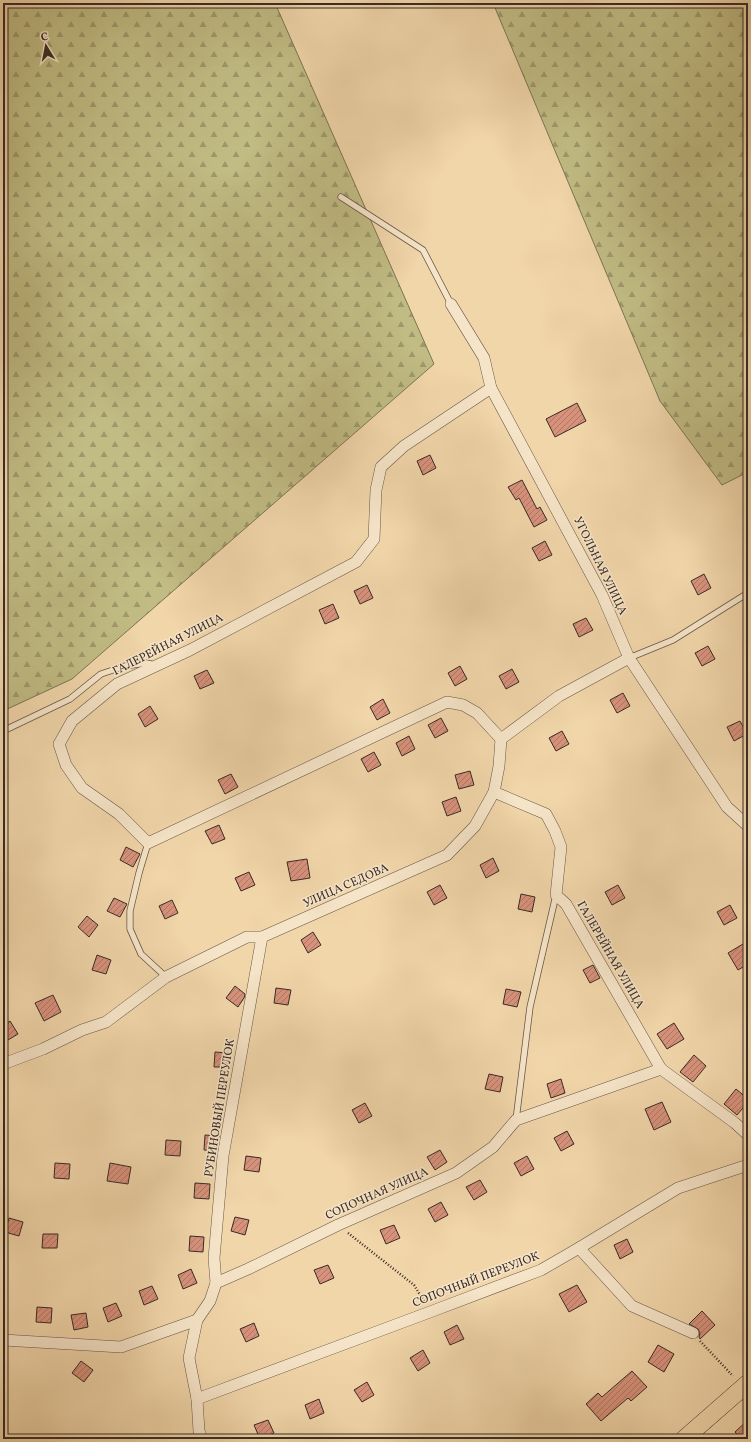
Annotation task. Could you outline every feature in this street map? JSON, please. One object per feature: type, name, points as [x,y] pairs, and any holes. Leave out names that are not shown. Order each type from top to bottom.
[{"type":"main road","points":[[684,1439],[746,1385]]},
{"type":"street","name":"УГОЛЬНАЯ УЛИЦА","points":[[451,304],[484,358],[491,388],[602,594],[629,658],[727,807],[748,826]]},
{"type":"street","name":"ГАЛЕРЕЙНАЯ УЛИЦА","points":[[148,843],[119,814],[82,788],[66,765],[59,744],[72,721],[118,684],[190,650],[356,562],[374,539],[376,490],[381,467],[404,446],[491,388]]},
{"type":"street","points":[[148,843],[447,702],[463,705],[477,713],[501,739],[559,696],[629,658]]},
{"type":"street","name":"УЛИЦА СЕДОВА","points":[[3,1064],[43,1049],[82,1030],[106,1022],[166,977],[247,937],[262,937],[447,855],[475,826],[494,792],[499,766],[501,739]]},
{"type":"street","points":[[494,792],[546,814],[555,830],[560,847],[556,895]]},
{"type":"street","name":"ГАЛЕРЕЙНАЯ УЛИЦА","points":[[556,895],[566,904],[661,1069]]},
{"type":"street","name":"РУБИНОВЫЙ ПЕРЕУЛОК","points":[[216,1283],[214,1258],[223,1156],[262,937]]},
{"type":"street","points":[[516,1120],[661,1069],[735,1123],[748,1135]]},
{"type":"street","name":"СОПОЧНАЯ УЛИЦА","points":[[216,1283],[338,1225],[456,1173],[493,1147],[516,1120]]},
{"type":"street","name":"СОПОЧНЫЙ ПЕРЕУЛОК","points":[[196,1399],[541,1270],[678,1188],[748,1165]]},
{"type":"street","points":[[579,1248],[632,1306],[693,1333]]},
{"type":"street","points":[[202,1439],[199,1431],[196,1399],[189,1358],[197,1320],[210,1301],[216,1283]]},
{"type":"street","points":[[3,1340],[121,1347],[197,1320]]},
{"type":"lane","points":[[341,197],[423,250],[451,304]]},
{"type":"lane","points":[[629,658],[673,640],[748,593]]},
{"type":"lane","points":[[3,731],[70,699],[101,674],[125,666],[146,662],[151,664],[152,668]]},
{"type":"lane","points":[[148,843],[130,911],[130,929],[141,954],[166,977]]},
{"type":"lane","points":[[516,1120],[530,1007],[556,895]]},
{"type":"path","points":[[338,1225],[414,1285],[430,1312]]},
{"type":"path","points":[[693,1333],[746,1385]]},
{"type":"green space","points":[[3,3],[275,3],[434,364],[72,679],[3,711]]},
{"type":"green space","points":[[493,3],[748,3],[748,472],[722,485],[660,401]]},
{"type":"building","points":[[577,403],[586,421],[555,437],[546,419]]},
{"type":"building","points":[[430,455],[436,468],[423,475],[417,461]]},
{"type":"building","points":[[522,480],[537,509],[540,507],[547,520],[534,527],[519,498],[516,500],[508,487]]},
{"type":"building","points":[[545,541],[552,555],[539,561],[532,548]]},
{"type":"building","points":[[704,574],[711,588],[698,595],[691,581]]},
{"type":"building","points":[[367,585],[373,598],[360,604],[354,591]]},
{"type":"building","points":[[333,604],[339,618],[325,624],[319,610]]},
{"type":"building","points":[[586,618],[593,630],[579,637],[573,624]]},
{"type":"building","points":[[708,646],[715,659],[702,666],[695,653]]},
{"type":"building","points":[[460,666],[467,679],[455,686],[448,673]]},
{"type":"building","points":[[512,669],[519,682],[506,689],[499,676]]},
{"type":"building","points":[[207,670],[214,683],[200,689],[194,676]]},
{"type":"building","points":[[623,693],[630,706],[617,713],[610,700]]},
{"type":"building","points":[[383,699],[390,713],[377,720],[370,707]]},
{"type":"building","points":[[150,706],[158,719],[145,727],[138,714]]},
{"type":"building","points":[[441,718],[448,731],[435,738],[428,725]]},
{"type":"building","points":[[740,721],[747,734],[734,741],[727,727]]},
{"type":"building","points":[[562,731],[569,744],[556,751],[549,738]]},
{"type":"building","points":[[409,736],[415,749],[402,756],[396,743]]},
{"type":"building","points":[[374,752],[381,765],[368,772],[361,759]]},
{"type":"building","points":[[470,771],[474,785],[459,789],[455,775]]},
{"type":"building","points":[[231,774],[238,787],[225,794],[218,780]]},
{"type":"building","points":[[456,797],[461,811],[447,816],[442,802]]},
{"type":"building","points":[[219,825],[225,839],[212,844],[205,831]]},
{"type":"building","points":[[126,847],[140,854],[133,867],[120,860]]},
{"type":"building","points":[[493,858],[499,871],[486,878],[480,865]]},
{"type":"building","points":[[307,859],[310,878],[291,881],[287,862]]},
{"type":"building","points":[[249,872],[255,885],[241,891],[235,878]]},
{"type":"building","points":[[440,885],[447,898],[434,905],[427,892]]},
{"type":"building","points":[[618,885],[625,898],[612,905],[605,892]]},
{"type":"building","points":[[521,894],[535,897],[532,912],[518,909]]},
{"type":"building","points":[[114,898],[127,904],[120,917],[107,911]]},
{"type":"building","points":[[172,900],[178,913],[165,919],[159,906]]},
{"type":"building","points":[[730,905],[737,918],[724,925],[717,912]]},
{"type":"building","points":[[87,916],[98,925],[89,937],[78,927]]},
{"type":"building","points":[[313,932],[321,945],[308,953],[301,940]]},
{"type":"building","points":[[748,941],[748,964],[738,970],[728,953]]},
{"type":"building","points":[[97,955],[111,960],[106,974],[92,970]]},
{"type":"building","points":[[593,965],[600,978],[590,983],[583,970]]},
{"type":"building","points":[[235,986],[245,994],[238,1007],[226,998]]},
{"type":"building","points":[[276,988],[291,990],[288,1005],[274,1003]]},
{"type":"building","points":[[506,989],[521,992],[517,1007],[503,1004]]},
{"type":"building","points":[[53,995],[61,1012],[44,1021],[35,1003]]},
{"type":"building","points":[[10,1021],[18,1034],[3,1043],[3,1026]]},
{"type":"building","points":[[674,1023],[684,1039],[667,1049],[657,1034]]},
{"type":"building","points":[[215,1052],[229,1053],[228,1067],[214,1067]]},
{"type":"building","points":[[694,1055],[706,1066],[693,1082],[680,1072]]},
{"type":"building","points":[[489,1074],[503,1077],[500,1092],[485,1089]]},
{"type":"building","points":[[561,1079],[565,1093],[551,1098],[547,1084]]},
{"type":"building","points":[[736,1089],[748,1099],[748,1102],[737,1115],[724,1104]]},
{"type":"building","points":[[662,1102],[671,1122],[654,1130],[645,1109]]},
{"type":"building","points":[[365,1103],[372,1116],[359,1123],[352,1110]]},
{"type":"building","points":[[567,1131],[574,1144],[561,1151],[554,1138]]},
{"type":"building","points":[[205,1135],[219,1136],[217,1151],[204,1150]]},
{"type":"building","points":[[166,1140],[181,1141],[180,1156],[165,1155]]},
{"type":"building","points":[[440,1150],[447,1162],[435,1170],[427,1157]]},
{"type":"building","points":[[246,1156],[261,1158],[259,1172],[244,1170]]},
{"type":"building","points":[[527,1156],[534,1169],[521,1176],[514,1163]]},
{"type":"building","points":[[55,1163],[70,1164],[69,1179],[54,1178]]},
{"type":"building","points":[[110,1163],[131,1167],[128,1184],[107,1181]]},
{"type":"building","points":[[480,1180],[487,1192],[474,1200],[466,1187]]},
{"type":"building","points":[[195,1183],[210,1184],[209,1199],[194,1198]]},
{"type":"building","points":[[441,1202],[448,1215],[435,1222],[428,1209]]},
{"type":"building","points":[[235,1217],[249,1220],[245,1235],[231,1231]]},
{"type":"building","points":[[9,1218],[23,1222],[19,1236],[5,1232]]},
{"type":"building","points":[[394,1225],[400,1238],[386,1244],[380,1230]]},
{"type":"building","points":[[43,1234],[58,1234],[57,1248],[42,1248]]},
{"type":"building","points":[[190,1236],[204,1237],[203,1252],[189,1251]]},
{"type":"building","points":[[627,1239],[633,1252],[620,1259],[614,1245]]},
{"type":"building","points":[[328,1265],[334,1278],[320,1284],[314,1270]]},
{"type":"building","points":[[191,1269],[197,1283],[183,1289],[178,1275]]},
{"type":"building","points":[[577,1285],[587,1302],[569,1312],[559,1294]]},
{"type":"building","points":[[152,1286],[158,1299],[144,1305],[139,1291]]},
{"type":"building","points":[[116,1303],[122,1316],[108,1322],[103,1308]]},
{"type":"building","points":[[37,1307],[52,1308],[51,1323],[36,1322]]},
{"type":"building","points":[[702,1311],[715,1325],[700,1339],[698,1329],[689,1324]]},
{"type":"building","points":[[86,1313],[88,1327],[74,1330],[71,1315]]},
{"type":"building","points":[[254,1323],[259,1336],[246,1342],[240,1329]]},
{"type":"building","points":[[457,1325],[464,1339],[450,1345],[444,1332]]},
{"type":"building","points":[[658,1345],[674,1354],[664,1372],[648,1362]]},
{"type":"building","points":[[423,1350],[430,1363],[418,1371],[410,1358]]},
{"type":"building","points":[[81,1361],[93,1370],[84,1382],[72,1373]]},
{"type":"building","points":[[632,1371],[647,1387],[631,1401],[628,1398],[601,1421],[586,1404],[598,1393],[602,1397]]},
{"type":"building","points":[[367,1382],[374,1395],[362,1402],[354,1390]]},
{"type":"building","points":[[319,1399],[324,1413],[310,1419],[305,1405]]},
{"type":"building","points":[[268,1420],[274,1433],[260,1439],[254,1425]]},
{"type":"building","points":[[748,1420],[748,1439],[741,1439],[735,1432]]}]
